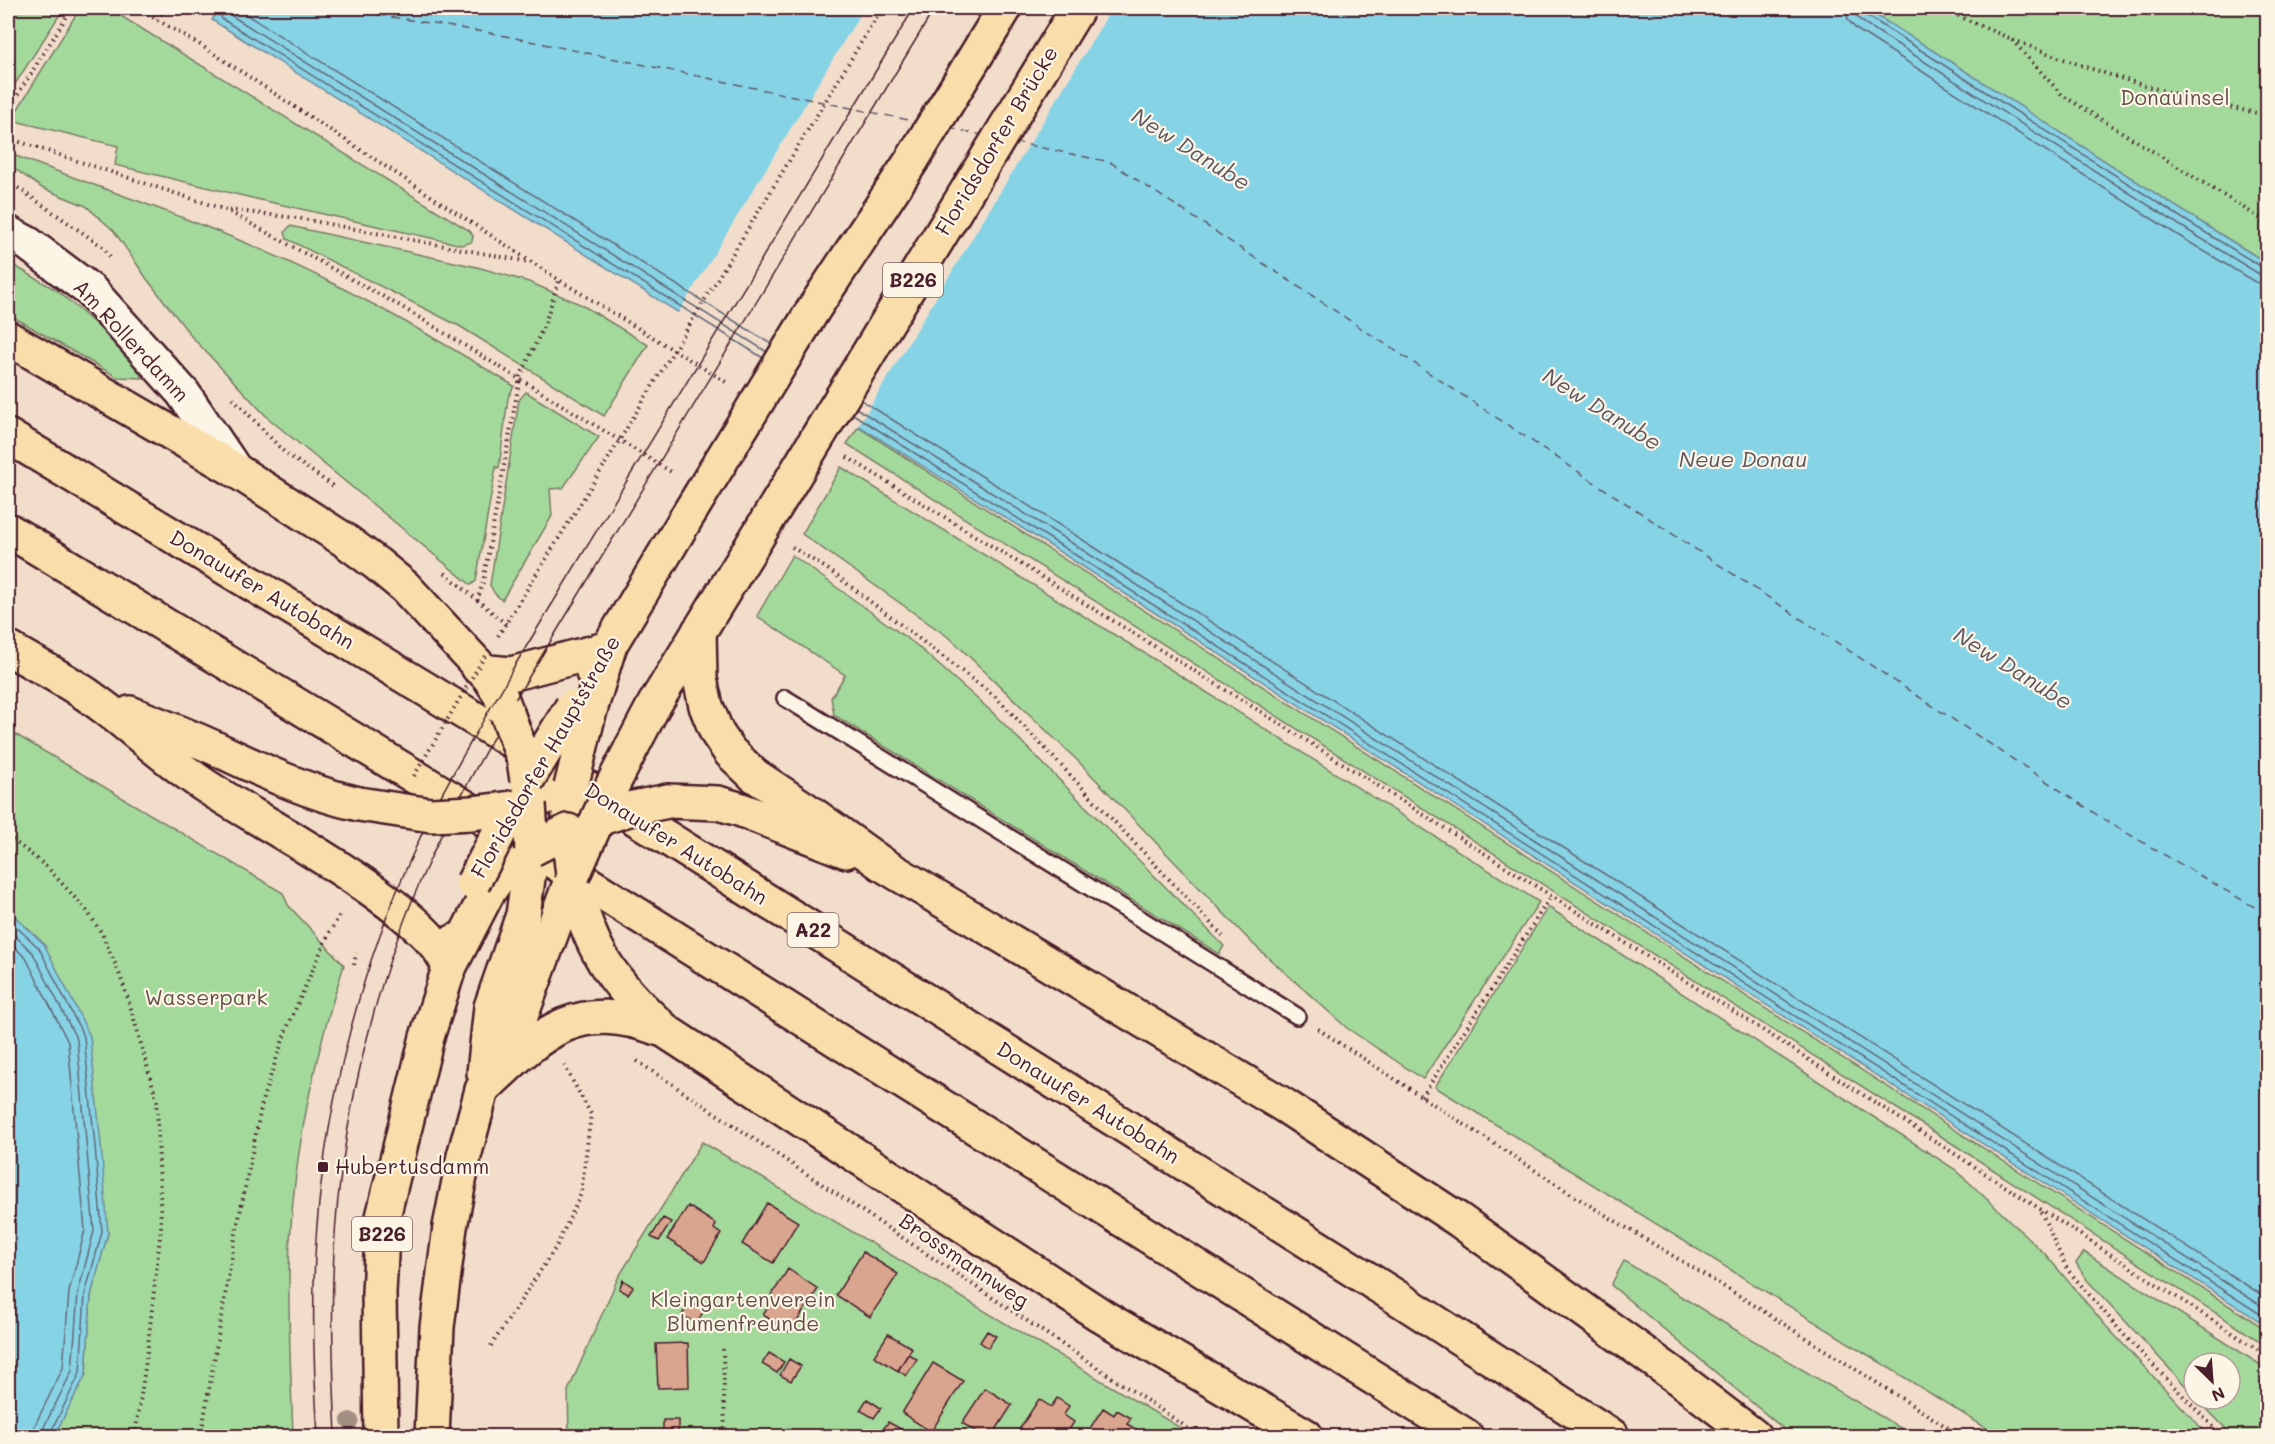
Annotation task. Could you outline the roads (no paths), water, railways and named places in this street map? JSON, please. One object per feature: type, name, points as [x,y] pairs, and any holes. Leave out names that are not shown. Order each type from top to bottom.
[{"type":"main road","name":"Floridsdorfer Hauptstraße","points":[[381,1437],[379,1293],[383,1217],[427,1037],[449,968],[460,917],[480,888],[523,797],[580,712],[609,648],[688,515],[813,310],[912,160],[1005,8]]},
{"type":"main road","name":"Floridsdorfer Brücke","points":[[699,632],[1078,8]]},
{"type":"main road","points":[[8,338],[235,470],[343,539],[405,587],[478,652],[497,674],[516,672],[609,648]]},
{"type":"main road","name":"Donauufer Autobahn","points":[[8,436],[551,765],[1398,1298],[1612,1437]]},
{"type":"main road","points":[[8,530],[511,835],[1466,1437]]},
{"type":"main road","points":[[699,632],[700,679],[706,706],[717,733],[730,752],[754,775],[882,864],[1304,1118],[1459,1220],[1672,1374],[1754,1437]]},
{"type":"main road","name":"B226","points":[[629,743],[699,632]]},
{"type":"main road","points":[[8,648],[92,698],[203,785],[319,855],[391,906],[429,937],[445,956],[449,968]]},
{"type":"main road","points":[[432,1437],[437,1327],[450,1227],[464,1156],[482,1090],[491,1007],[523,915],[532,849],[523,797],[517,737],[499,692],[489,677],[478,652]]},
{"type":"main road","points":[[92,698],[217,749],[262,772],[313,793],[394,810],[441,815],[571,786],[593,772],[629,743]]},
{"type":"main road","points":[[580,712],[568,831],[573,875],[579,906],[596,949],[627,994],[667,1032],[1105,1318],[1306,1437]]},
{"type":"main road","points":[[482,1090],[521,1016],[573,875],[629,743]]},
{"type":"main road","points":[[480,888],[499,877],[532,849],[568,831],[629,809],[668,801],[718,803],[739,809],[796,833],[882,864]]},
{"type":"main road","points":[[482,1090],[544,1034],[582,1019],[619,1017],[639,1021],[667,1032]]},
{"type":"street","name":"Am Rollerdamm","points":[[8,232],[27,243],[91,291],[183,393],[235,470]]},
{"type":"lane","points":[[785,698],[1297,1016]]},
{"type":"water","name":"Neue Donau","points":[[219,8],[1864,8],[2267,263],[2267,1326],[1060,552],[212,20]]},
{"type":"water","points":[[8,910],[44,944],[90,1036],[101,1145],[108,1233],[91,1295],[86,1374],[54,1436],[8,1436]]},
{"type":"tram line","points":[[318,1436],[315,1391],[314,1279],[325,1151],[346,1048],[376,946],[394,897],[439,800],[512,670],[914,8]]},
{"type":"tram line","points":[[336,1436],[333,1272],[341,1174],[354,1093],[374,1012],[414,895],[448,821],[507,713],[935,8]]},
{"type":"place","name":"Hubertusdamm","points":[[323,1167]]},
{"type":"park label","name":"Donauinsel","points":[[2175,98]]},
{"type":"park label","name":"Wasserpark","points":[[206,998]]},
{"type":"park label","name":"Kleingartenverein Blumenfreunde","points":[[743,1312]]},
{"type":"water label","name":"New Danube","points":[[1191,149]]},
{"type":"water label","name":"New Danube","points":[[1602,409]]},
{"type":"water label","name":"New Danube","points":[[2013,668]]}]
